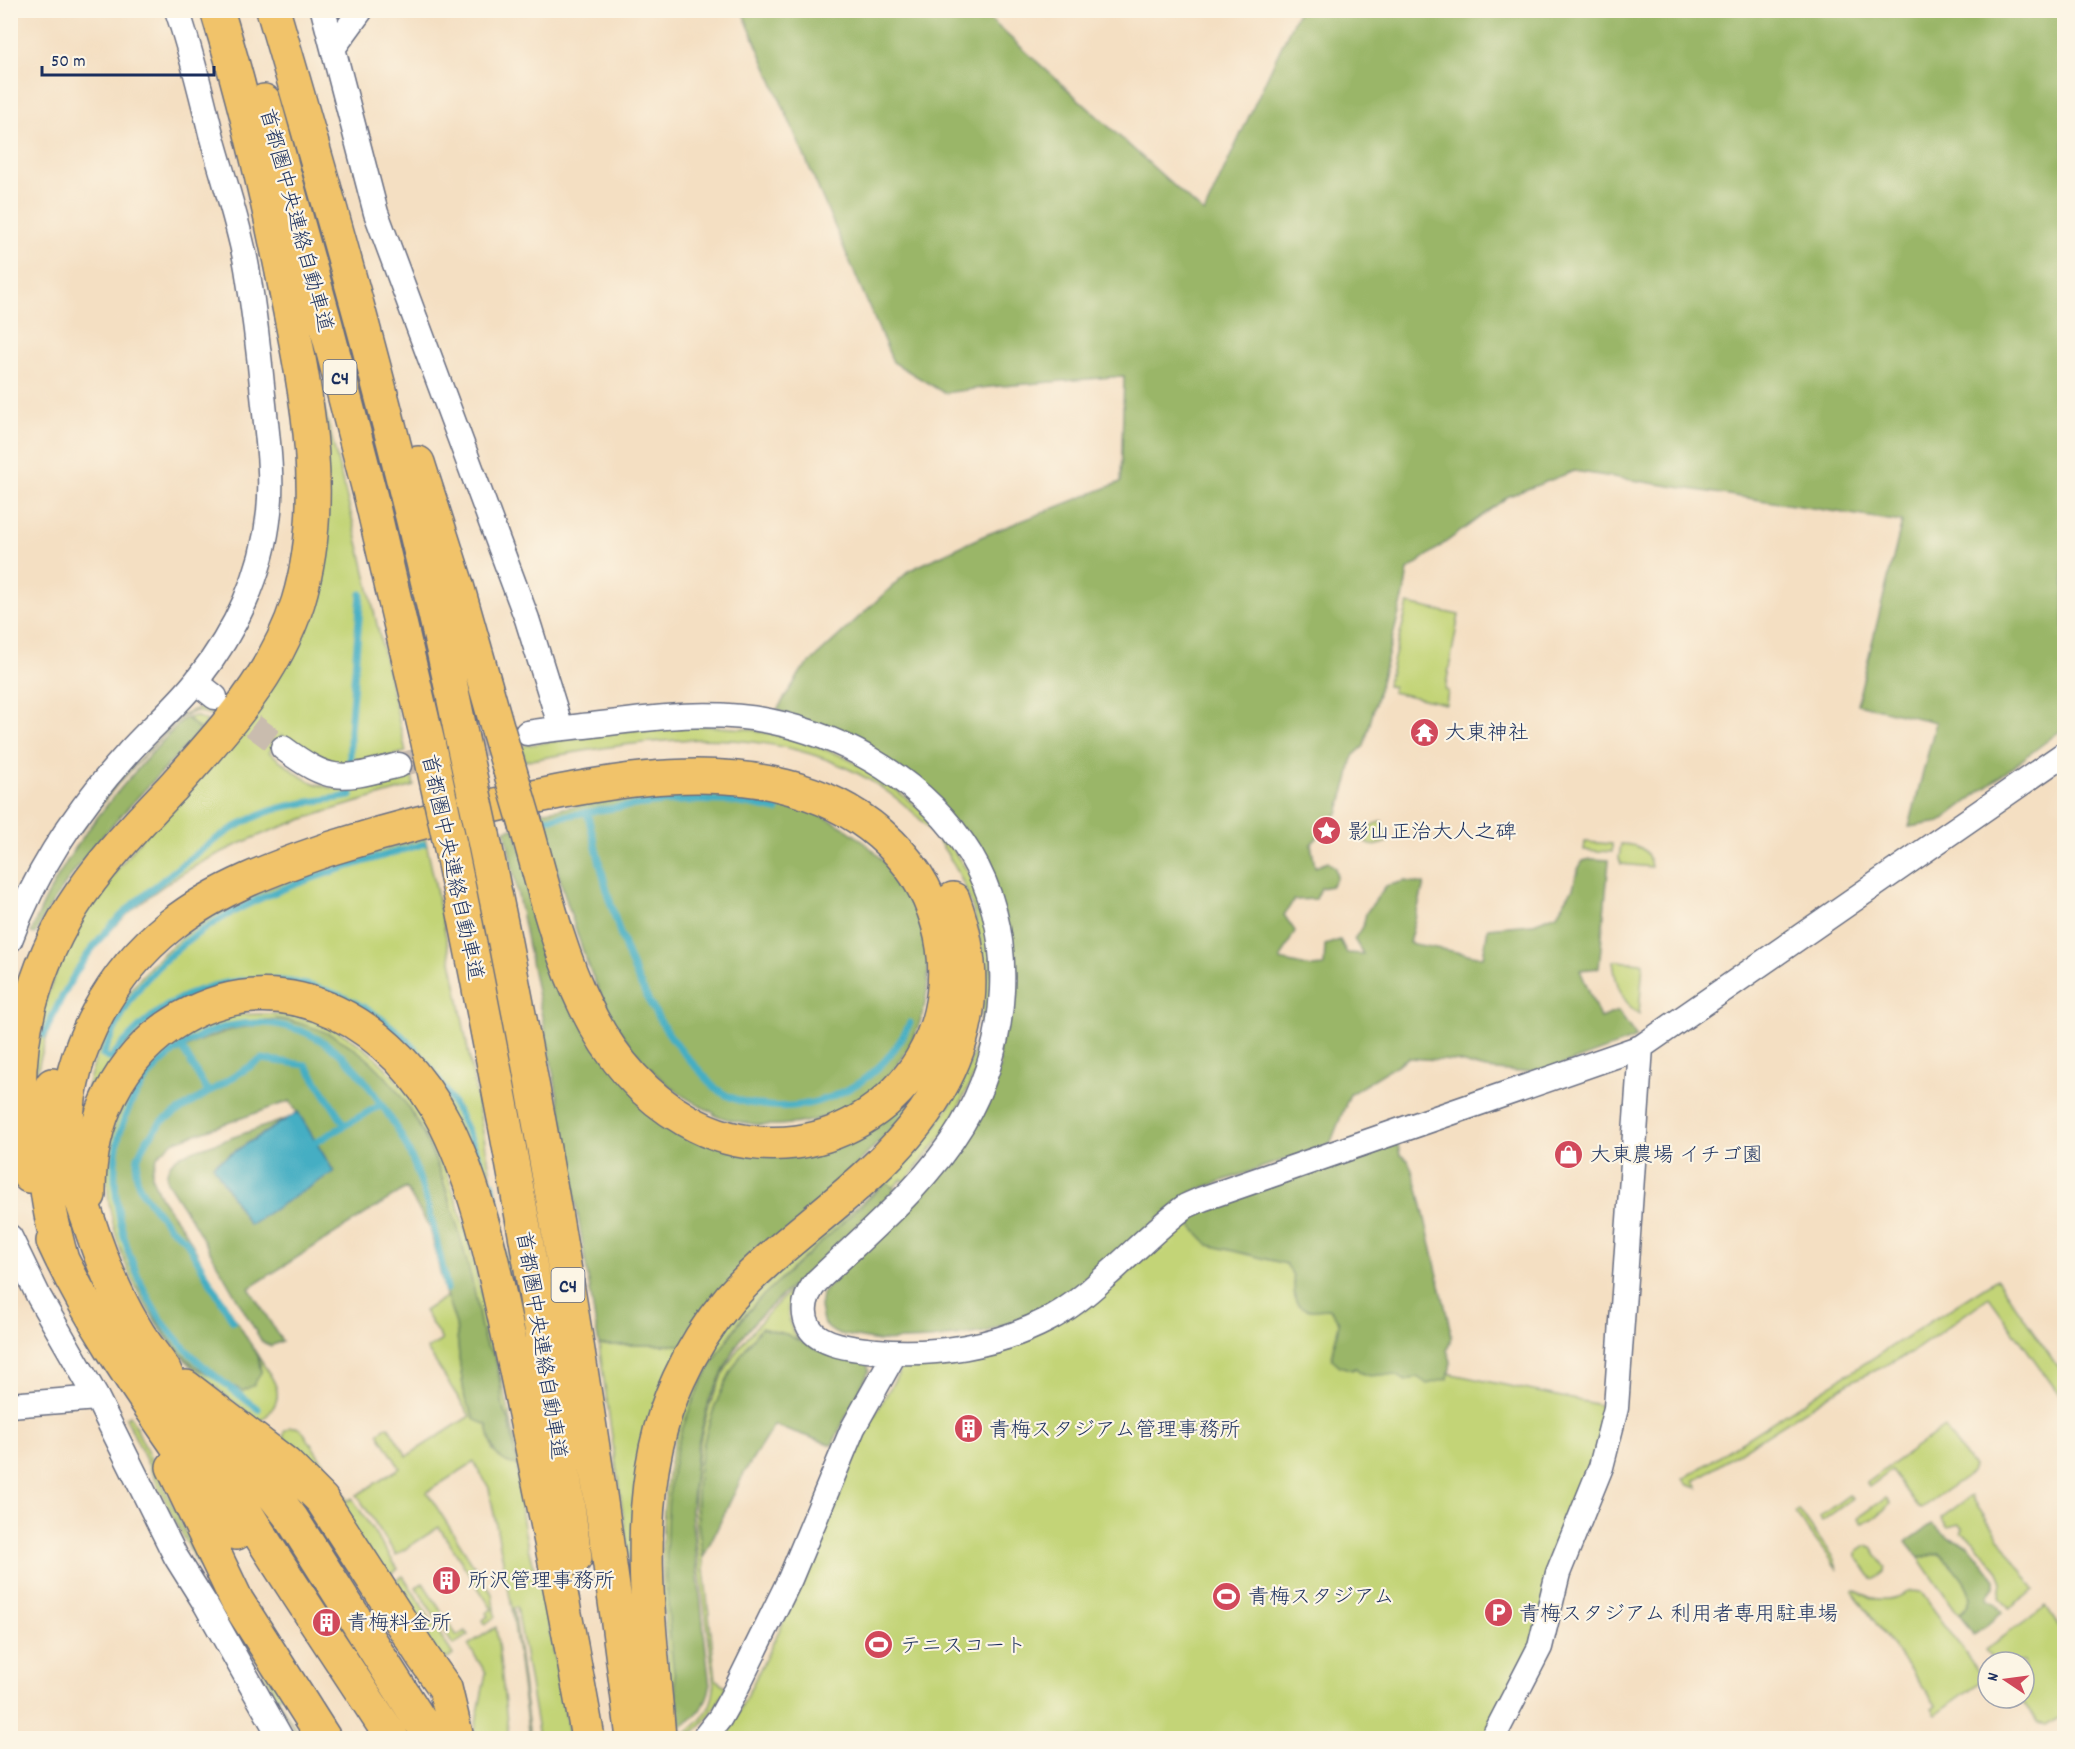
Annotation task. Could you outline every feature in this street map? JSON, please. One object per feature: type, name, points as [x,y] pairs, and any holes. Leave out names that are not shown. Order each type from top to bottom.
[{"type":"highway","points":[[216,10],[257,160],[290,314],[311,434],[314,476],[309,559],[297,603],[283,639],[261,679],[211,745],[134,828],[92,878],[60,928],[35,988],[24,1030],[21,1052],[20,1120],[33,1187],[47,1227],[75,1286],[133,1381],[268,1581],[368,1738]]},
{"type":"highway","name":"首都圏中央連絡自動車道","points":[[237,10],[274,135],[371,498],[450,844],[500,1095],[531,1269],[572,1541],[598,1738]]},
{"type":"highway","name":"首都圏中央連絡自動車道","points":[[273,10],[330,209],[395,452],[483,835],[526,1048],[572,1308],[633,1738]]},
{"type":"highway","points":[[330,209],[392,379],[456,582],[513,731],[526,825],[561,946],[589,1014],[607,1044],[629,1073],[655,1099],[685,1120],[716,1134],[746,1142],[788,1143],[818,1137],[847,1127],[882,1105],[897,1091],[923,1057],[939,1019],[945,978],[943,947],[936,916],[919,879],[894,846],[863,820],[825,799],[764,781],[684,776],[619,783],[539,796],[418,823],[284,865],[208,900],[173,924],[152,942],[115,984],[100,1008],[83,1047],[72,1087],[67,1122],[69,1153],[96,1244],[123,1306],[138,1334],[173,1377],[231,1428],[286,1483],[318,1526],[453,1738]]},
{"type":"highway","points":[[62,1260],[50,1210],[43,1155],[44,1128],[54,1073],[68,1026],[96,975],[121,944],[158,910],[212,874],[294,839],[415,803],[532,776],[640,759],[703,755],[770,761],[829,777],[872,800],[890,813],[906,827],[932,859],[950,891],[962,926],[969,965],[962,1035],[946,1077],[913,1127],[868,1175],[775,1253],[729,1300],[708,1327],[675,1388],[664,1416],[653,1459],[647,1509],[646,1562],[659,1738]]},
{"type":"highway","points":[[89,1222],[91,1160],[105,1104],[132,1059],[152,1039],[174,1023],[222,1001],[255,997],[284,997],[313,1004],[351,1019],[390,1048],[422,1085],[445,1123],[459,1155],[481,1221],[527,1422],[588,1738]]},
{"type":"highway","points":[[173,1377],[173,1391],[217,1447],[234,1491],[251,1522],[344,1668],[392,1738]]},
{"type":"highway","points":[[133,1381],[195,1518],[237,1601],[324,1738]]},
{"type":"highway","points":[[231,1428],[241,1476],[411,1738]]},
{"type":"highway","points":[[231,1428],[292,1519],[431,1738]]},
{"type":"highway","points":[[231,1428],[297,1474],[322,1500],[424,1658],[446,1688],[457,1738]]},
{"type":"highway","points":[[157,1433],[258,1600],[348,1738]]},
{"type":"street","points":[[10,940],[39,877],[59,841],[88,799],[128,753],[196,682],[241,611],[253,585],[263,547],[269,513],[271,459],[257,336],[246,265],[177,10]]},
{"type":"street","points":[[323,10],[376,213],[527,619],[561,728]]},
{"type":"street","points":[[333,47],[361,10]]},
{"type":"street","points":[[196,682],[215,697]]},
{"type":"street","points":[[513,731],[705,715],[754,718],[800,729],[860,753],[896,776],[938,813],[973,858],[990,902],[999,938],[1002,963],[998,1027],[984,1079],[962,1124],[931,1168],[817,1281],[811,1288],[804,1306],[810,1328],[825,1340],[856,1349],[896,1353],[977,1345],[1029,1329],[1052,1318],[1088,1292],[1174,1215],[1194,1202],[1641,1047],[2064,754]]},
{"type":"street","points":[[283,748],[312,768],[338,776],[356,775],[399,765]]},
{"type":"street","points":[[1493,1738],[1540,1647],[1558,1573],[1601,1467],[1616,1408],[1641,1047]]},
{"type":"street","points":[[10,1237],[39,1297],[97,1398],[176,1557],[212,1615],[281,1738]]},
{"type":"street","points":[[704,1738],[720,1718],[740,1681],[790,1579],[853,1428],[896,1353]]},
{"type":"street","points":[[10,1405],[97,1398]]},
{"type":"green space","points":[[742,11],[981,11],[1204,213],[1298,11],[2064,11],[2064,728],[1940,822],[1909,827],[1936,722],[1857,704],[1902,522],[1574,471],[1509,496],[1408,570],[1404,594],[1364,746],[1353,756],[1338,813],[1322,824],[1317,838],[1311,844],[1315,867],[1328,862],[1335,868],[1337,877],[1331,886],[1321,888],[1316,899],[1294,900],[1284,915],[1295,931],[1280,960],[1311,967],[1324,966],[1325,945],[1340,940],[1347,953],[1363,954],[1354,939],[1363,927],[1366,913],[1386,886],[1405,881],[1424,884],[1409,943],[1483,957],[1488,928],[1531,924],[1557,914],[1573,888],[1578,869],[1583,861],[1609,860],[1599,968],[1580,970],[1600,1018],[1618,1011],[1637,1038],[1554,1068],[1518,1072],[1486,1069],[1456,1061],[1408,1058],[1350,1094],[1330,1144],[1191,1192],[1106,1263],[1049,1306],[986,1332],[931,1339],[878,1341],[835,1333],[823,1321],[820,1307],[822,1294],[1000,1067],[983,858],[829,730],[777,710],[802,670],[910,570],[983,536],[1121,482],[1124,376],[944,393],[893,362]]},
{"type":"green space","points":[[310,352],[361,554],[406,752],[348,766],[315,759],[282,735],[269,752],[302,777],[332,788],[350,789],[411,772],[414,786],[360,801],[252,839],[201,863],[154,892],[113,928],[78,972],[51,1025],[31,1100],[36,1024],[76,922],[289,651]]},
{"type":"green space","points":[[1408,604],[1459,615],[1445,690],[1448,691],[1446,704],[1392,692],[1393,687],[1387,686]]},
{"type":"green space","points":[[199,708],[213,713],[211,715],[196,711],[182,716],[115,787],[78,835],[114,786],[181,715]]},
{"type":"green space","points":[[195,716],[207,721],[200,730],[187,718]]},
{"type":"green space","points":[[187,718],[200,730],[89,852],[51,905],[35,934],[31,933],[60,873],[96,818],[138,768],[183,719]]},
{"type":"green space","points":[[703,726],[748,729],[796,739],[840,755],[877,774],[931,819],[969,873],[984,914],[991,954],[990,1009],[975,1073],[948,1128],[905,1182],[902,1179],[893,1188],[887,1183],[758,1300],[741,1319],[710,1366],[687,1417],[673,1467],[667,1537],[671,1639],[682,1736],[704,1716],[711,1704],[714,1689],[695,1526],[695,1482],[701,1437],[714,1394],[734,1355],[762,1320],[794,1287],[789,1301],[788,1315],[792,1329],[800,1341],[786,1334],[749,1342],[723,1390],[705,1439],[697,1504],[716,1680],[727,1687],[699,1728],[683,1737],[674,1738],[662,1558],[664,1513],[669,1468],[679,1425],[695,1382],[718,1341],[746,1306],[778,1273],[883,1183],[916,1150],[944,1114],[957,1092],[975,1046],[984,998],[982,948],[977,924],[966,889],[949,856],[927,826],[914,813],[857,773],[813,754],[766,744],[719,739],[671,740],[622,745],[525,761],[521,746],[630,730]]},
{"type":"green space","points":[[692,793],[774,800],[800,807],[831,820],[858,838],[883,860],[902,886],[917,915],[926,946],[928,978],[923,1012],[910,1044],[892,1072],[869,1094],[842,1110],[812,1121],[780,1125],[747,1123],[714,1115],[678,1093],[649,1068],[626,1039],[607,1007],[578,937],[555,863],[547,846],[539,812],[610,800]]},
{"type":"green space","points":[[1382,821],[1389,841],[1375,846],[1369,844],[1363,838],[1365,828]]},
{"type":"green space","points":[[514,828],[570,1001],[739,1152],[919,1082],[922,1097],[684,1345],[599,1345],[561,1113],[505,830]]},
{"type":"green space","points":[[425,837],[456,984],[511,1285],[398,1042],[220,990],[85,1130],[86,1096],[102,1042],[126,996],[158,958],[195,928],[237,903],[283,882],[330,865]]},
{"type":"green space","points":[[1585,842],[1612,844],[1612,852],[1584,850]]},
{"type":"green space","points":[[1621,844],[1633,845],[1642,849],[1648,856],[1651,867],[1621,864],[1619,858]]},
{"type":"green space","points":[[1613,961],[1643,963],[1639,1014],[1623,997],[1615,976]]},
{"type":"green space","points":[[279,1014],[326,1026],[365,1048],[396,1080],[421,1117],[441,1160],[470,1249],[491,1336],[521,1466],[517,1465],[524,1529],[531,1560],[542,1589],[570,1738],[539,1738],[517,1607],[514,1608],[529,1738],[512,1608],[489,1488],[474,1462],[427,1492],[492,1594],[495,1617],[485,1624],[483,1620],[488,1616],[486,1613],[492,1609],[439,1527],[396,1555],[357,1495],[400,1468],[378,1433],[388,1426],[407,1456],[470,1416],[427,1349],[442,1340],[424,1311],[447,1296],[456,1324],[465,1399],[487,1425],[493,1451],[508,1463],[517,1464],[509,1419],[504,1412],[496,1359],[487,1346],[480,1325],[476,1297],[444,1181],[422,1130],[390,1083],[363,1057],[332,1037],[298,1023],[278,1019],[212,1036],[162,1062],[152,1071],[138,1092],[122,1128],[114,1163],[115,1186],[118,1210],[127,1245],[125,1252],[140,1289],[165,1333],[201,1371],[243,1391],[261,1372],[258,1356],[274,1381],[277,1396],[271,1411],[262,1420],[256,1419],[216,1388],[179,1353],[148,1310],[130,1275],[112,1220],[107,1182],[108,1156],[113,1130],[122,1106],[135,1083],[151,1063],[171,1045],[192,1031],[216,1020],[232,1016]]},
{"type":"green space","points":[[278,1019],[323,1031],[361,1053],[391,1083],[415,1118],[434,1158],[462,1243],[483,1336],[497,1364],[504,1412],[509,1419],[517,1465],[503,1460],[494,1451],[487,1425],[475,1420],[465,1399],[456,1324],[444,1289],[430,1228],[406,1188],[249,1288],[282,1341],[271,1346],[262,1342],[193,1222],[167,1182],[167,1173],[171,1163],[181,1155],[286,1119],[213,1165],[334,1172],[290,1101],[173,1142],[158,1155],[152,1170],[152,1178],[162,1200],[187,1234],[209,1276],[258,1356],[261,1372],[254,1385],[243,1391],[207,1374],[176,1348],[155,1318],[125,1252],[127,1245],[117,1202],[116,1151],[125,1120],[143,1085],[161,1062],[196,1042],[237,1028],[257,1026],[265,1020]]},
{"type":"green space","points":[[1397,1140],[1400,1155],[1408,1160],[1417,1184],[1452,1337],[1447,1350],[1451,1361],[1448,1379],[1427,1384],[1417,1377],[1406,1381],[1398,1376],[1387,1374],[1369,1376],[1356,1368],[1352,1370],[1340,1366],[1332,1359],[1339,1322],[1330,1309],[1311,1310],[1299,1306],[1295,1298],[1292,1275],[1286,1264],[1209,1245],[1191,1226],[1193,1217],[1199,1212]]},
{"type":"green space","points":[[887,1182],[895,1190],[757,1319],[742,1337],[709,1401],[697,1448],[691,1512],[710,1687],[700,1710],[681,1727],[669,1622],[666,1556],[670,1491],[681,1433],[703,1379],[734,1330],[758,1300]]},
{"type":"green space","points":[[1193,1217],[1309,1256],[1363,1304],[1365,1356],[1610,1407],[1533,1644],[1485,1738],[726,1738],[810,1568],[864,1434],[905,1362],[1084,1310],[1116,1284],[1163,1239]]},
{"type":"green space","points":[[1997,1279],[2064,1376],[2064,1401],[1989,1297],[1911,1353],[1850,1382],[1694,1481],[1698,1488],[1688,1485],[1683,1479]]},
{"type":"green space","points":[[761,1328],[786,1334],[818,1350],[866,1361],[869,1371],[832,1445],[774,1425],[744,1473],[703,1558],[697,1503],[701,1456],[706,1433],[734,1366]]},
{"type":"green space","points":[[599,1345],[684,1345],[637,1614]]},
{"type":"green space","points":[[130,1415],[194,1550],[283,1694],[277,1698],[301,1738],[298,1738],[253,1653],[193,1555],[126,1418]]},
{"type":"green space","points":[[290,1427],[302,1430],[348,1501],[352,1498],[398,1569],[384,1579],[283,1441],[284,1431]]},
{"type":"green space","points":[[1944,1427],[1973,1467],[1971,1473],[1921,1508],[1917,1506],[1891,1471],[1869,1487],[1866,1483]]},
{"type":"green space","points":[[1849,1495],[1852,1499],[1822,1521],[1819,1517]]},
{"type":"green space","points":[[1971,1496],[2035,1590],[2009,1609],[2000,1597],[2002,1581],[1998,1571],[1974,1541],[1962,1533],[1963,1528],[1959,1524],[1948,1527],[1941,1518]]},
{"type":"green space","points":[[1886,1498],[1890,1503],[1884,1510],[1862,1524],[1858,1518]]},
{"type":"green space","points":[[1799,1510],[1834,1559],[1838,1570],[1795,1513]]},
{"type":"green space","points":[[1932,1524],[1950,1538],[1969,1545],[1995,1579],[1995,1586],[1988,1597],[2002,1613],[1974,1634],[1959,1615],[1970,1598],[1967,1587],[1959,1574],[1939,1554],[1919,1558],[1907,1542]]},
{"type":"green space","points":[[1866,1546],[1872,1547],[1886,1568],[1875,1579],[1856,1556],[1856,1553]]},
{"type":"green space","points":[[1934,1554],[1951,1565],[1967,1586],[1970,1598],[1959,1615],[1919,1558]]},
{"type":"green space","points":[[403,1576],[453,1655],[438,1665],[388,1586]]},
{"type":"green space","points":[[423,1583],[457,1636],[465,1631],[468,1635],[453,1645],[416,1587]]},
{"type":"green space","points":[[1855,1590],[1882,1599],[1909,1592],[1921,1592],[1976,1668],[1976,1685],[1936,1714],[1932,1708],[1936,1705],[1853,1592]]},
{"type":"green space","points":[[2046,1606],[2064,1634],[2064,1714],[2047,1725],[2038,1723],[2028,1710],[2036,1710],[2036,1650],[1985,1650]]},
{"type":"green space","points":[[496,1627],[509,1738],[474,1738],[486,1673],[468,1645]]},
{"type":"water","points":[[298,1112],[334,1172],[249,1225],[213,1165]]},
{"type":"waterway","points":[[350,764],[350,730],[361,594]]},
{"type":"waterway","points":[[44,1035],[68,985],[88,954],[111,926],[148,892],[208,845],[244,822],[290,805],[351,796],[351,790]]},
{"type":"waterway","points":[[545,819],[677,801],[728,802],[777,810]]},
{"type":"waterway","points":[[587,812],[614,916],[640,983],[656,1014],[676,1044],[710,1083],[722,1093],[747,1103],[776,1106],[804,1105],[832,1097],[872,1073],[893,1051],[910,1023]]},
{"type":"waterway","points":[[108,1058],[103,1055],[112,1034],[141,985],[177,949],[208,927],[276,892],[313,878],[423,844]]},
{"type":"waterway","points":[[111,1058],[123,1043],[151,1017],[167,1006],[197,991],[229,983],[261,980],[294,982],[356,1003],[384,1021],[409,1043],[445,1090],[465,1125],[487,1181],[492,1183],[500,1228]]},
{"type":"waterway","points":[[258,1409],[203,1366],[167,1327],[138,1276],[124,1236],[116,1194],[116,1153],[126,1115],[144,1082],[170,1055],[200,1036],[234,1025],[270,1024],[306,1033],[340,1054],[367,1084],[406,1145],[426,1198],[447,1289]]},
{"type":"waterway","points":[[181,1046],[208,1092]]},
{"type":"waterway","points":[[233,1321],[185,1239],[170,1228],[144,1195],[136,1172],[138,1157],[144,1144],[161,1122],[262,1059],[306,1065],[345,1125]]},
{"type":"waterway","points":[[316,1142],[382,1104]]},
{"type":"tunnel","points":[[224,704],[283,748]]},
{"type":"tunnel","points":[[399,765],[516,736]]},
{"type":"place","name":"大東神社","points":[[1424,732]]},
{"type":"place","name":"影山正治大人之碑","points":[[1327,831]]},
{"type":"place","name":"大東農場 イチゴ園","points":[[1569,1154]]},
{"type":"place","name":"青梅スタジアム管理事務所","points":[[968,1429]]},
{"type":"place","name":"所沢管理事務所","points":[[447,1580]]},
{"type":"place","name":"青梅スタジアム","points":[[1227,1596]]},
{"type":"place","name":"青梅スタジアム 利用者専用駐車場","points":[[1498,1613]]},
{"type":"place","name":"青梅料金所","points":[[326,1622]]},
{"type":"place","name":"テニスコート","points":[[879,1645]]}]
